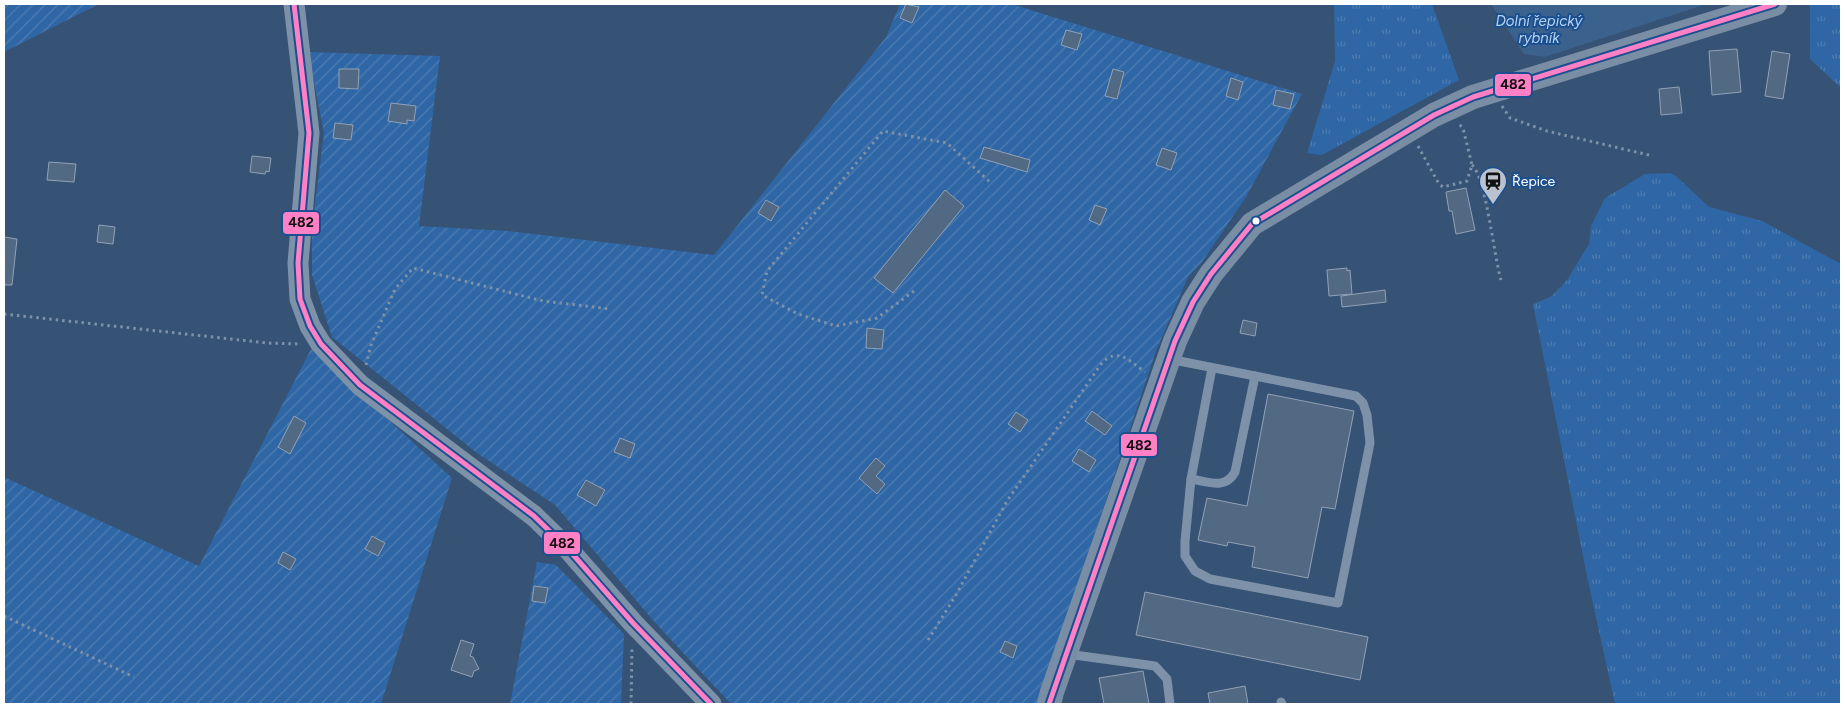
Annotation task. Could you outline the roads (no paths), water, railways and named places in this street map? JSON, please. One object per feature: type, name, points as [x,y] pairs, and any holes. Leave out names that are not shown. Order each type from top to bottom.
[{"type":"main road","points":[[1049,704],[1168,359],[1193,302],[1211,274],[1252,224],[1409,130],[1444,110],[1473,97],[1775,4]]},
{"type":"street","points":[[294,4],[308,133],[298,263],[300,298],[310,326],[321,344],[360,385],[534,516],[569,550],[633,623],[711,704]]},
{"type":"lane","points":[[1168,359],[1356,396],[1363,403],[1370,443],[1338,603],[1210,579],[1195,571],[1185,556],[1191,479],[1212,368]]},
{"type":"lane","points":[[1191,479],[1223,484],[1231,480],[1235,472],[1254,376]]},
{"type":"lane","points":[[1065,654],[1155,666],[1167,679],[1170,704]]},
{"type":"water","name":"Dolní řepický rybník","points":[[1491,4],[1707,4],[1545,57],[1524,54]]},
{"type":"place","name":"Řepice","points":[[1493,205]]}]
